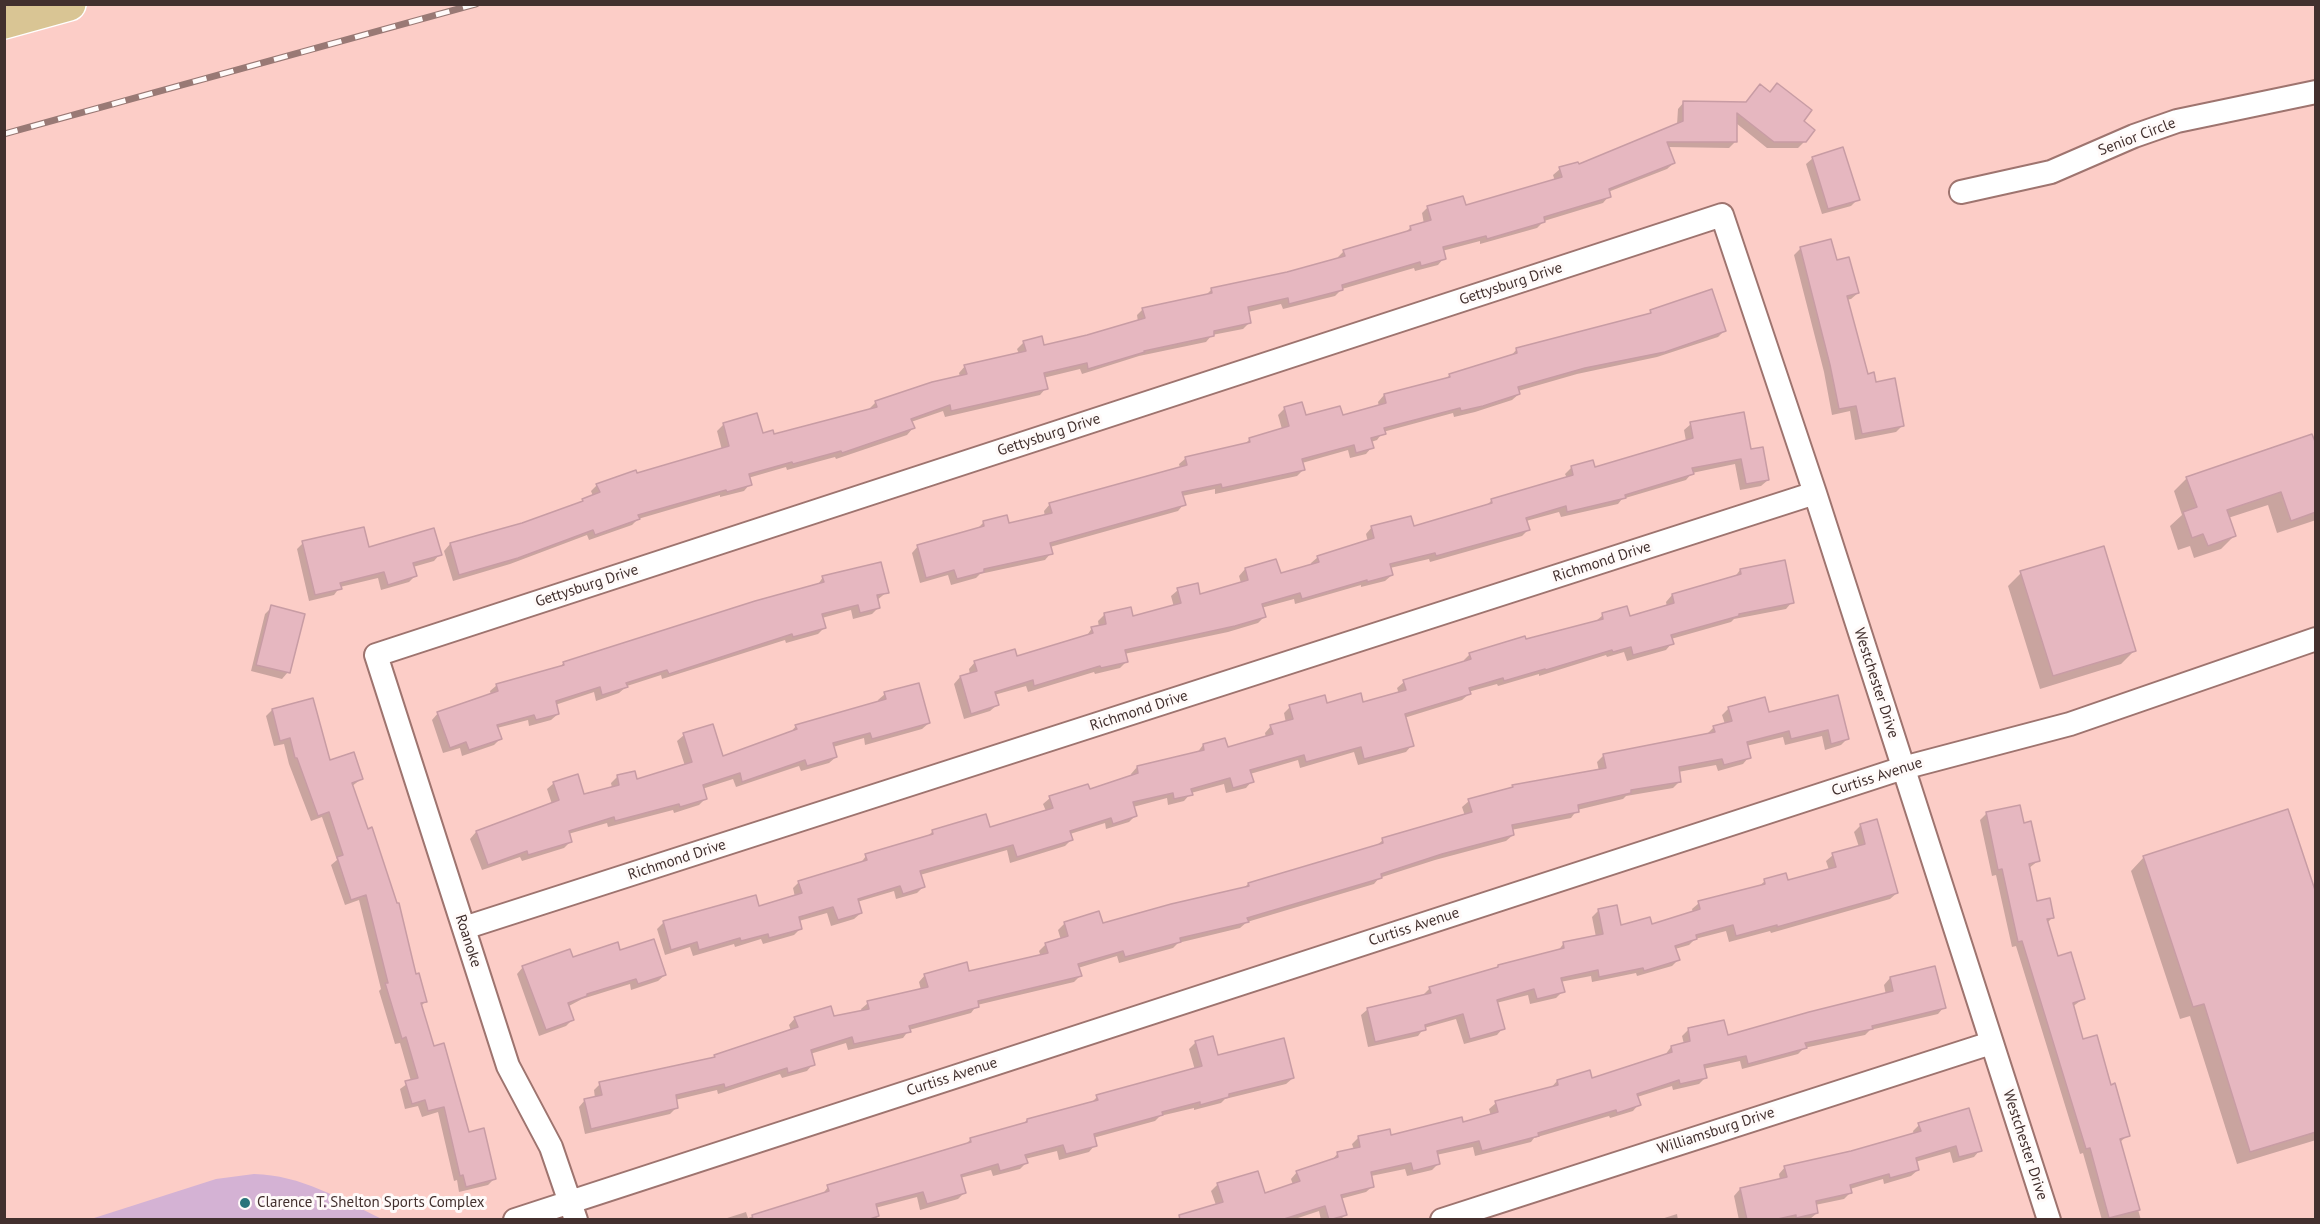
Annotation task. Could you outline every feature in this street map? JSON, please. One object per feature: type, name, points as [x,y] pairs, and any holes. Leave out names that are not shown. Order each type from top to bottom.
[{"type":"main road","points":[[4,22],[51,7]]},
{"type":"street","name":"Senior Circle","points":[[1961,192],[2051,172],[2134,136],[2177,121],[2316,92]]},
{"type":"street","name":"Westchester Drive","points":[[1722,215],[1815,493],[2049,1220]]},
{"type":"street","name":"Gettysburg Drive","points":[[376,655],[1722,215]]},
{"type":"street","name":"Richmond Drive","points":[[464,928],[1815,493]]},
{"type":"street","name":"Curtiss Avenue","points":[[515,1220],[573,1210],[1903,768],[2070,724],[2316,639]]},
{"type":"street","name":"Roanoke","points":[[376,655],[508,1066],[551,1147],[573,1210]]},
{"type":"street","name":"Williamsburg Drive","points":[[1442,1220],[1991,1043]]},
{"type":"shaded area","name":"Clarence T. Shelton Sports Complex","points":[[254,1174],[271,1175],[304,1183],[382,1219],[91,1219],[216,1179]]},
{"type":"building","points":[[1777,83],[1812,110],[1804,121],[1815,130],[1806,142],[1774,142],[1737,113],[1737,142],[1667,142],[1675,163],[1609,189],[1611,197],[1544,217],[1545,222],[1487,239],[1486,236],[1443,247],[1446,259],[1421,266],[1420,262],[1342,285],[1343,290],[1289,304],[1288,298],[1248,307],[1251,323],[1214,331],[1214,336],[1144,351],[1088,369],[1087,363],[1044,373],[1048,389],[951,411],[950,405],[911,419],[915,428],[842,453],[841,451],[793,464],[792,462],[749,474],[752,485],[638,515],[640,519],[595,535],[593,530],[518,558],[459,575],[450,543],[522,523],[583,501],[582,499],[600,492],[596,484],[636,470],[637,473],[729,446],[723,423],[757,413],[763,433],[773,430],[774,434],[877,407],[875,401],[932,382],[967,374],[964,365],[1026,351],[1023,341],[1042,336],[1044,345],[1087,335],[1145,318],[1142,308],[1212,293],[1211,288],[1287,272],[1345,256],[1343,250],[1411,230],[1410,226],[1431,220],[1427,206],[1463,196],[1466,205],[1562,177],[1559,167],[1578,162],[1579,164],[1683,121],[1683,101],[1746,102],[1760,84],[1770,92]]},
{"type":"building","points":[[1843,147],[1860,200],[1828,209],[1812,157]]},
{"type":"building","points":[[1831,239],[1837,260],[1849,257],[1859,293],[1847,296],[1868,374],[1874,372],[1876,382],[1895,378],[1904,426],[1862,434],[1856,406],[1839,409],[1800,247]]},
{"type":"building","points":[[1712,289],[1726,331],[1665,352],[1585,368],[1518,387],[1520,394],[1483,406],[1461,411],[1460,408],[1384,428],[1386,434],[1371,438],[1374,448],[1356,453],[1354,445],[1302,459],[1305,470],[1222,488],[1221,484],[1182,492],[1186,505],[1050,543],[1053,554],[984,569],[984,572],[957,579],[954,570],[926,578],[917,545],[984,526],[983,521],[1007,515],[1009,523],[1052,513],[1049,503],[1187,465],[1185,457],[1250,442],[1249,438],[1289,426],[1284,407],[1302,402],[1306,415],[1340,406],[1343,415],[1386,403],[1384,394],[1450,377],[1449,374],[1517,353],[1516,348],[1651,313],[1650,310]]},
{"type":"building","points":[[1744,412],[1751,449],[1763,447],[1769,480],[1746,484],[1741,459],[1692,468],[1694,474],[1625,495],[1626,498],[1567,512],[1566,506],[1526,518],[1530,530],[1436,556],[1435,553],[1390,564],[1393,575],[1302,599],[1300,593],[1262,604],[1266,617],[1125,650],[1128,662],[1101,668],[1100,666],[1034,686],[1033,680],[995,692],[999,705],[971,714],[960,676],[977,671],[974,661],[1015,649],[1017,656],[1093,633],[1091,627],[1106,624],[1104,613],[1131,607],[1133,616],[1181,603],[1177,588],[1198,583],[1200,594],[1248,580],[1245,568],[1276,559],[1281,573],[1319,562],[1317,556],[1374,538],[1371,526],[1411,516],[1414,526],[1492,503],[1491,499],[1573,475],[1571,466],[1593,460],[1595,467],[1693,438],[1690,422]]},
{"type":"building","points":[[2312,434],[2316,444],[2316,512],[2291,521],[2281,492],[2227,510],[2236,536],[2208,546],[2203,534],[2192,538],[2183,512],[2197,507],[2186,477]]},
{"type":"building","points":[[364,527],[369,547],[434,528],[442,555],[413,563],[417,576],[388,585],[384,572],[340,583],[342,589],[315,595],[302,541]]},
{"type":"building","points":[[2104,546],[2136,651],[2053,676],[2020,571]]},
{"type":"building","points":[[1785,560],[1794,603],[1739,614],[1739,616],[1671,635],[1674,644],[1633,655],[1631,647],[1613,652],[1612,650],[1546,670],[1504,681],[1503,678],[1469,688],[1471,694],[1405,714],[1414,746],[1364,759],[1361,747],[1306,762],[1304,755],[1250,770],[1254,782],[1233,788],[1230,778],[1191,789],[1193,795],[1174,799],[1173,793],[1133,802],[1137,816],[1113,824],[1111,818],[1070,831],[1073,840],[1017,857],[1013,845],[920,871],[925,887],[903,894],[900,886],[858,899],[862,913],[838,920],[833,907],[799,917],[802,929],[769,938],[768,934],[741,941],[740,938],[699,950],[697,942],[671,950],[663,921],[756,895],[759,906],[802,893],[798,881],[867,860],[865,854],[933,834],[932,830],[986,814],[990,827],[1053,808],[1049,796],[1088,784],[1090,789],[1138,773],[1137,766],[1204,750],[1203,744],[1225,738],[1228,747],[1273,734],[1270,725],[1293,719],[1289,705],[1325,695],[1327,703],[1361,693],[1363,702],[1406,690],[1403,680],[1471,659],[1469,653],[1525,636],[1526,639],[1603,619],[1602,613],[1627,606],[1630,616],[1674,603],[1672,594],[1741,574],[1740,569]]},
{"type":"building","points":[[881,562],[889,593],[877,595],[880,608],[860,613],[858,605],[822,614],[826,628],[793,637],[792,634],[669,674],[667,670],[626,683],[628,687],[602,695],[600,687],[556,701],[559,714],[536,720],[534,715],[497,725],[502,739],[469,750],[466,742],[450,748],[437,712],[498,691],[496,684],[564,665],[563,662],[755,601],[824,582],[822,576]]},
{"type":"building","points":[[271,605],[305,614],[290,673],[256,665]]},
{"type":"building","points":[[919,683],[930,723],[872,739],[870,733],[833,743],[837,757],[807,766],[805,760],[742,782],[740,773],[703,785],[707,799],[615,821],[614,817],[569,831],[572,842],[528,855],[527,851],[488,865],[476,831],[559,800],[553,782],[578,774],[584,794],[619,785],[617,775],[635,771],[637,779],[692,762],[683,733],[713,724],[723,756],[797,729],[795,725],[886,699],[884,692]]},
{"type":"building","points":[[1838,695],[1849,739],[1831,744],[1828,730],[1791,739],[1789,731],[1747,742],[1751,758],[1724,765],[1722,759],[1679,767],[1681,782],[1631,790],[1631,793],[1578,805],[1579,812],[1512,825],[1514,835],[1442,854],[1381,874],[1382,878],[1247,918],[1249,922],[1180,938],[1181,942],[1125,957],[1123,951],[1078,964],[1082,976],[978,1001],[979,1007],[909,1026],[911,1032],[854,1044],[852,1037],[811,1050],[815,1065],[788,1073],[787,1068],[725,1088],[724,1084],[676,1095],[678,1108],[591,1129],[584,1099],[602,1095],[599,1082],[715,1057],[714,1055],[798,1027],[794,1017],[831,1006],[834,1016],[869,1009],[867,1001],[928,987],[924,974],[967,962],[969,971],[1048,953],[1045,943],[1068,936],[1064,922],[1099,911],[1103,923],[1249,886],[1248,883],[1383,843],[1382,838],[1472,812],[1468,799],[1513,787],[1512,785],[1606,768],[1603,754],[1715,732],[1713,726],[1732,721],[1728,707],[1765,697],[1769,712]]},
{"type":"building","points":[[313,698],[330,760],[354,752],[363,779],[352,783],[368,829],[372,827],[397,903],[399,903],[416,974],[419,973],[427,1002],[421,1003],[434,1046],[444,1043],[469,1132],[484,1128],[496,1179],[466,1187],[463,1175],[460,1176],[444,1107],[428,1111],[425,1100],[412,1104],[405,1081],[418,1078],[406,1037],[402,1039],[385,983],[388,983],[366,895],[351,900],[337,857],[343,855],[329,812],[318,816],[297,758],[295,758],[290,738],[280,741],[272,709]]},
{"type":"building","points":[[2020,805],[2024,823],[2031,821],[2040,861],[2029,864],[2037,901],[2050,898],[2054,918],[2047,919],[2058,956],[2071,952],[2085,999],[2073,1003],[2083,1039],[2097,1035],[2111,1085],[2115,1083],[2130,1136],[2120,1139],[2140,1210],[2109,1218],[2090,1148],[2086,1149],[2022,941],[2018,942],[2002,869],[1998,870],[1986,812]]},
{"type":"building","points":[[2288,809],[2316,893],[2316,1132],[2250,1152],[2204,1004],[2193,1007],[2143,856]]},
{"type":"building","points":[[1877,819],[1898,893],[1777,927],[1777,925],[1736,936],[1733,925],[1696,935],[1697,939],[1675,946],[1680,960],[1644,971],[1643,968],[1599,977],[1598,970],[1561,978],[1565,992],[1537,999],[1534,989],[1497,1000],[1505,1029],[1470,1039],[1463,1014],[1425,1025],[1426,1030],[1375,1042],[1367,1008],[1431,993],[1429,987],[1498,967],[1498,965],[1564,948],[1563,942],[1603,934],[1598,909],[1617,905],[1621,925],[1650,917],[1652,924],[1700,909],[1698,901],[1765,884],[1764,879],[1786,873],[1788,880],[1836,867],[1832,853],[1865,844],[1860,824]]},
{"type":"building","points":[[654,939],[666,975],[638,984],[636,979],[587,994],[587,996],[568,1003],[574,1020],[546,1030],[522,966],[570,949],[573,957],[618,942],[620,950]]},
{"type":"building","points":[[1935,966],[1946,1008],[1872,1026],[1873,1029],[1805,1043],[1807,1048],[1748,1064],[1746,1056],[1704,1065],[1707,1078],[1680,1084],[1679,1080],[1637,1094],[1641,1105],[1617,1113],[1616,1110],[1538,1133],[1539,1136],[1482,1151],[1479,1141],[1437,1151],[1440,1164],[1413,1171],[1411,1163],[1371,1172],[1374,1187],[1341,1195],[1347,1215],[1329,1220],[1325,1206],[1281,1220],[1180,1220],[1179,1215],[1223,1202],[1217,1183],[1258,1171],[1265,1193],[1300,1181],[1296,1171],[1338,1157],[1337,1152],[1360,1147],[1358,1136],[1390,1129],[1391,1135],[1462,1117],[1463,1122],[1498,1112],[1495,1101],[1558,1085],[1557,1080],[1590,1070],[1592,1078],[1672,1052],[1671,1046],[1690,1041],[1688,1028],[1724,1020],[1728,1035],[1893,991],[1890,977]]},
{"type":"building","points":[[1213,1036],[1218,1055],[1284,1038],[1294,1078],[1229,1094],[1229,1097],[1200,1105],[1200,1102],[1162,1112],[1163,1115],[1094,1134],[1097,1146],[1066,1154],[1063,1145],[1025,1155],[1028,1163],[1000,1171],[998,1164],[961,1175],[966,1193],[927,1204],[923,1192],[876,1204],[879,1216],[867,1220],[753,1220],[752,1215],[829,1191],[827,1185],[971,1142],[970,1138],[1027,1122],[1027,1119],[1098,1100],[1096,1095],[1202,1066],[1195,1041]]},
{"type":"building","points":[[1969,1108],[1982,1151],[1959,1157],[1956,1146],[1916,1158],[1919,1170],[1890,1178],[1889,1174],[1850,1185],[1852,1193],[1816,1201],[1818,1213],[1796,1218],[1796,1215],[1773,1220],[1747,1220],[1740,1188],[1787,1177],[1784,1166],[1851,1151],[1921,1131],[1918,1123]]},
{"type":"railway","points":[[4,134],[476,4]]},
{"type":"place","name":"Clarence T. Shelton Sports Complex","points":[[245,1203]]}]
